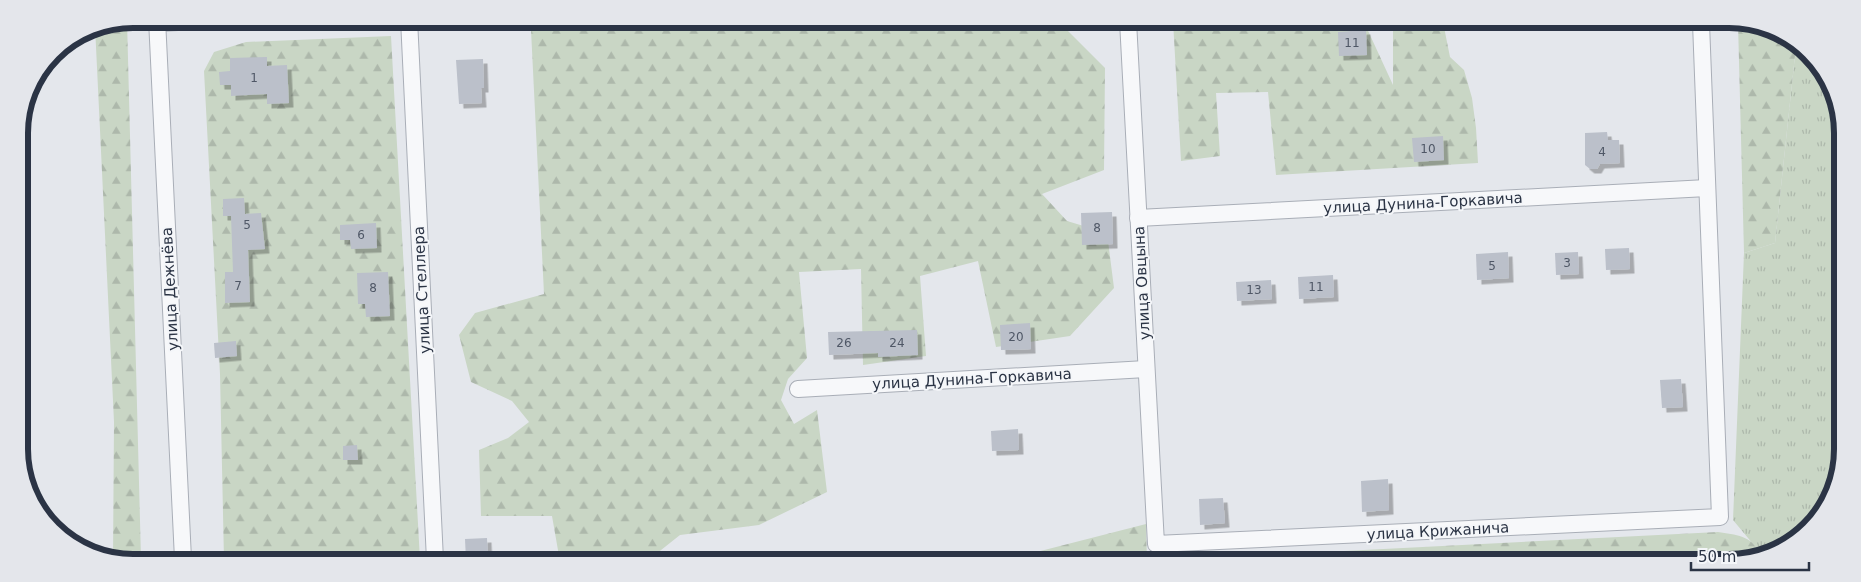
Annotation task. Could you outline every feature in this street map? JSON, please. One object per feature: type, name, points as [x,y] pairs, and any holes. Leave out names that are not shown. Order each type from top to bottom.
[{"type":"street","name":"улица Дежнёва","points":[[157,28],[183,554]]},
{"type":"street","name":"улица Стеллера","points":[[409,28],[435,554]]},
{"type":"street","name":"улица Овцына","points":[[1128,28],[1156,544]]},
{"type":"street","points":[[1701,28],[1707,188]]},
{"type":"street","name":"улица Дунина-Горкавича","points":[[1138,218],[1707,188]]},
{"type":"street","name":"улица Крижанича","points":[[1156,544],[1720,517],[1707,188]]},
{"type":"street","name":"улица Дунина-Горкавича","points":[[798,389],[1146,369]]},
{"type":"green space","points":[[119,28],[127,28],[141,554],[113,553],[114,422],[95,35]]},
{"type":"green space","points":[[578,28],[1065,28],[1105,68],[1104,170],[1042,194],[1067,221],[1107,233],[1114,288],[1070,336],[996,347],[978,261],[920,276],[926,356],[863,365],[861,269],[799,272],[807,358],[788,379],[781,400],[794,424],[817,410],[827,492],[759,525],[680,535],[656,554],[559,554],[552,516],[481,516],[479,450],[508,438],[529,422],[512,401],[471,382],[459,335],[475,313],[544,294],[531,30]]},
{"type":"green space","points":[[1173,28],[1367,28],[1393,85],[1393,28],[1444,28],[1450,57],[1464,70],[1472,98],[1478,163],[1276,175],[1268,92],[1216,93],[1220,156],[1181,161]]},
{"type":"green space","points":[[1738,28],[1768,36],[1795,52],[1775,243],[1744,253]]},
{"type":"green space","points":[[391,36],[420,554],[224,554],[220,374],[204,71],[214,52],[246,42]]},
{"type":"green space","points":[[1795,52],[1816,74],[1823,86],[1833,119],[1833,463],[1823,496],[1807,519],[1787,537],[1775,544],[1758,550],[1733,520],[1744,253],[1775,243]]},
{"type":"green space","points":[[1146,524],[1147,554],[1028,554]]},
{"type":"green space","points":[[1718,532],[1748,539],[1757,550],[1735,554],[1285,554]]},
{"type":"building","points":[[1366,30],[1367,55],[1339,56],[1338,32]]},
{"type":"building","points":[[267,57],[267,66],[287,65],[289,103],[267,104],[267,94],[231,96],[231,85],[220,85],[219,72],[230,71],[230,58]]},
{"type":"building","points":[[483,59],[484,88],[481,88],[482,103],[459,104],[456,60]]},
{"type":"building","points":[[1607,132],[1608,140],[1619,140],[1620,163],[1600,164],[1597,169],[1590,169],[1585,165],[1585,133]]},
{"type":"building","points":[[1443,136],[1444,160],[1414,162],[1412,138]]},
{"type":"building","points":[[244,198],[245,214],[261,213],[265,249],[248,250],[250,302],[225,303],[225,272],[233,272],[231,216],[223,216],[223,199]]},
{"type":"building","points":[[1112,212],[1113,244],[1082,245],[1081,213]]},
{"type":"building","points":[[376,223],[377,248],[351,249],[350,240],[340,240],[340,225]]},
{"type":"building","points":[[1629,248],[1630,269],[1606,270],[1605,249]]},
{"type":"building","points":[[1508,252],[1509,278],[1477,280],[1476,254]]},
{"type":"building","points":[[1578,252],[1579,274],[1556,275],[1555,253]]},
{"type":"building","points":[[388,272],[390,316],[366,317],[365,304],[358,304],[357,273]]},
{"type":"building","points":[[1333,275],[1334,297],[1299,299],[1298,277]]},
{"type":"building","points":[[1271,280],[1272,299],[1237,301],[1236,282]]},
{"type":"building","points":[[1030,323],[1031,349],[1001,350],[1000,325]]},
{"type":"building","points":[[917,330],[918,355],[878,357],[878,353],[829,355],[828,332]]},
{"type":"building","points":[[236,341],[237,356],[215,358],[214,343]]},
{"type":"building","points":[[1681,379],[1683,407],[1662,408],[1660,380]]},
{"type":"building","points":[[1018,429],[1019,450],[992,451],[991,431]]},
{"type":"building","points":[[357,445],[358,460],[343,460],[343,446]]},
{"type":"building","points":[[1388,479],[1389,510],[1362,512],[1361,481]]},
{"type":"building","points":[[1223,498],[1225,523],[1200,525],[1199,499]]},
{"type":"building","points":[[487,538],[488,554],[466,554],[465,539]]}]
